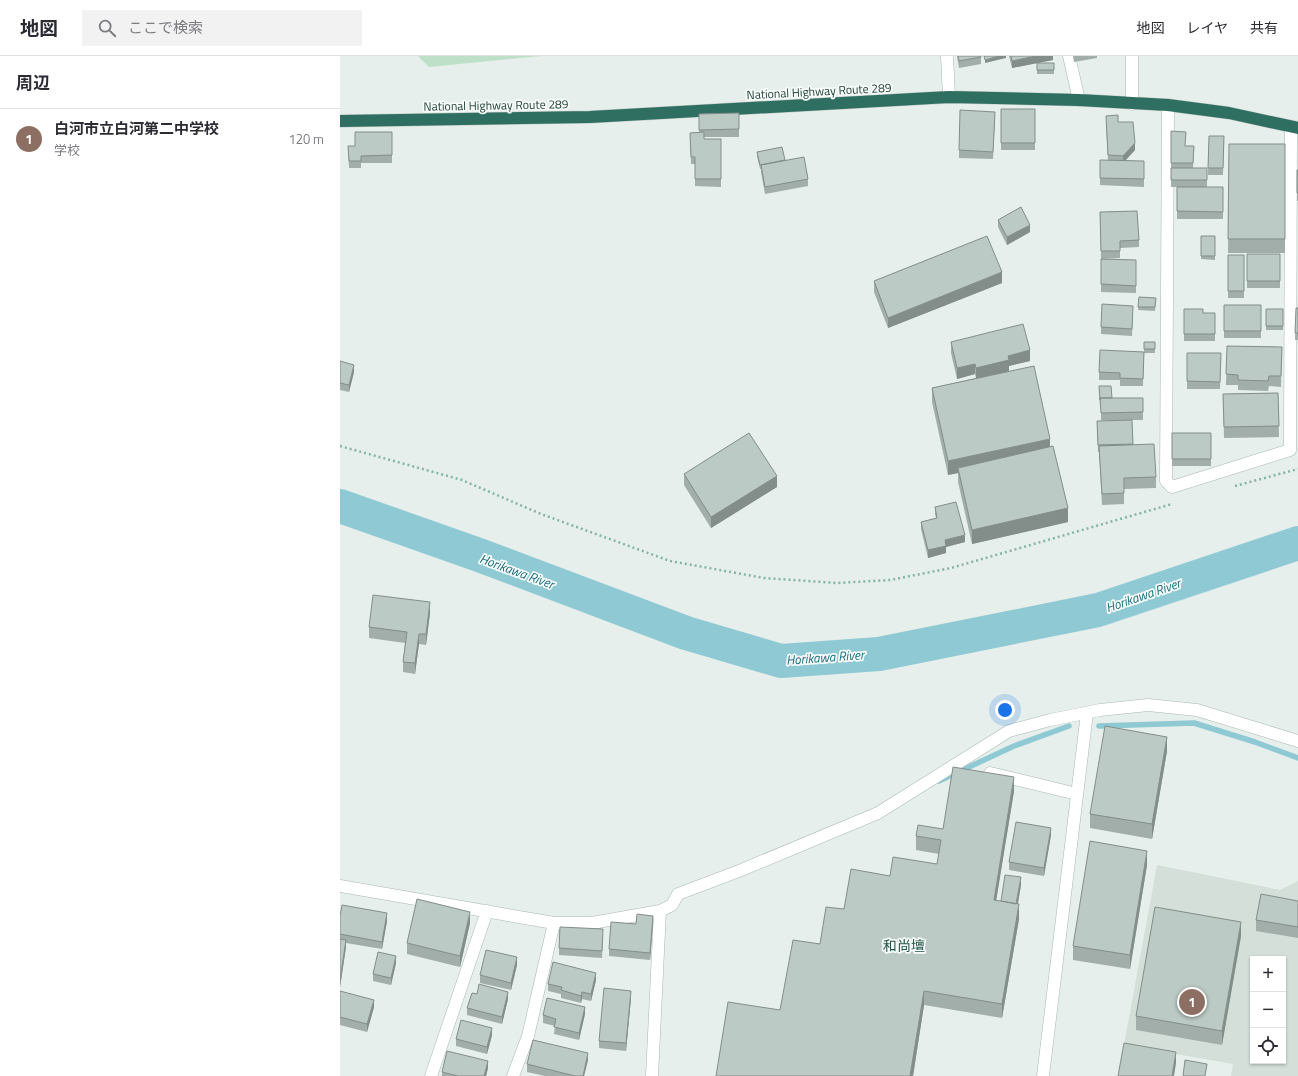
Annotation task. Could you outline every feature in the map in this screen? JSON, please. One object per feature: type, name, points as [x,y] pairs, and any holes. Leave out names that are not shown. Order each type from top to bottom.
[{"type":"highway","name":"National Highway Route 289","points":[[340,121],[590,117],[949,97],[1079,100],[1168,105],[1229,113],[1294,127]]},
{"type":"street","points":[[947,56],[949,97]]},
{"type":"street","points":[[1069,56],[1079,100]]},
{"type":"street","points":[[1132,56],[1132,104]]},
{"type":"street","points":[[1168,105],[1166,481],[1172,487],[1290,450],[1295,364],[1294,127]]},
{"type":"street","points":[[340,886],[554,923],[592,923],[660,911],[672,905],[678,894],[761,862],[878,812],[1009,731],[1087,713],[1148,706],[1197,710],[1298,741]]},
{"type":"street","points":[[1044,1076],[1087,713]]},
{"type":"street","points":[[990,773],[1077,794]]},
{"type":"street","points":[[431,1076],[487,911]]},
{"type":"street","points":[[652,1076],[660,911]]},
{"type":"street","points":[[513,1076],[528,1036],[554,923]]},
{"type":"path","points":[[340,446],[462,480],[541,514],[670,562],[764,578],[837,583],[890,580],[951,568],[1176,503]]},
{"type":"path","points":[[1229,487],[1298,469]]},
{"type":"shaded area","points":[[1157,865],[1280,890],[1298,881],[1298,1076],[1231,1076],[1233,1064],[1124,1045]]},
{"type":"green space","points":[[418,56],[541,56],[429,67]]},
{"type":"building","points":[[958,56],[981,56],[981,57],[959,61]]},
{"type":"building","points":[[984,56],[999,56],[985,60]]},
{"type":"building","points":[[1011,56],[1036,56],[1012,61]]},
{"type":"building","points":[[1037,63],[1054,63],[1054,70],[1037,70]]},
{"type":"building","points":[[1001,109],[1035,109],[1035,143],[1001,143]]},
{"type":"building","points":[[960,110],[995,112],[993,152],[959,150]]},
{"type":"building","points":[[739,113],[739,129],[699,130],[699,114]]},
{"type":"building","points":[[1118,115],[1118,122],[1133,122],[1135,143],[1123,156],[1108,155],[1106,116]]},
{"type":"building","points":[[1171,131],[1186,132],[1185,146],[1194,146],[1193,163],[1171,163]]},
{"type":"building","points":[[355,132],[392,132],[392,155],[361,156],[361,161],[349,161],[348,146],[355,146]]},
{"type":"building","points":[[704,132],[704,139],[721,139],[721,179],[695,179],[695,157],[691,157],[690,133]]},
{"type":"building","points":[[1209,136],[1224,136],[1223,168],[1208,168]]},
{"type":"building","points":[[1229,144],[1285,144],[1285,239],[1228,239]]},
{"type":"building","points":[[782,147],[785,160],[760,165],[757,152]]},
{"type":"building","points":[[804,157],[808,179],[765,187],[761,165]]},
{"type":"building","points":[[1100,160],[1144,161],[1144,179],[1100,178]]},
{"type":"building","points":[[1171,168],[1207,168],[1207,180],[1171,180]]},
{"type":"building","points":[[1298,170],[1298,193],[1297,193]]},
{"type":"building","points":[[1177,187],[1223,187],[1223,212],[1177,211]]},
{"type":"building","points":[[1021,207],[1030,225],[1007,237],[998,220]]},
{"type":"building","points":[[1137,211],[1139,240],[1120,241],[1120,251],[1101,251],[1100,212]]},
{"type":"building","points":[[987,236],[1002,272],[888,318],[874,281]]},
{"type":"building","points":[[1201,236],[1215,236],[1215,256],[1201,256]]},
{"type":"building","points":[[1247,254],[1280,254],[1280,281],[1247,281]]},
{"type":"building","points":[[1228,255],[1244,255],[1244,291],[1228,291]]},
{"type":"building","points":[[1101,259],[1136,260],[1136,286],[1101,284]]},
{"type":"building","points":[[1139,297],[1156,298],[1155,307],[1138,307]]},
{"type":"building","points":[[1102,304],[1133,306],[1132,329],[1101,327]]},
{"type":"building","points":[[1224,305],[1261,305],[1261,331],[1224,331]]},
{"type":"building","points":[[1296,308],[1298,308],[1298,333],[1295,333]]},
{"type":"building","points":[[1184,309],[1203,309],[1203,313],[1215,313],[1215,334],[1184,334]]},
{"type":"building","points":[[1266,309],[1283,309],[1283,326],[1266,326]]},
{"type":"building","points":[[1023,324],[1030,350],[1008,356],[1009,360],[976,368],[975,364],[957,368],[951,342]]},
{"type":"building","points":[[1144,342],[1155,342],[1155,349],[1144,349]]},
{"type":"building","points":[[1227,346],[1282,347],[1281,376],[1269,376],[1268,381],[1238,380],[1238,375],[1226,374]]},
{"type":"building","points":[[1100,350],[1144,352],[1143,379],[1120,378],[1120,373],[1099,372]]},
{"type":"building","points":[[1187,353],[1221,353],[1220,382],[1187,381]]},
{"type":"building","points":[[340,361],[354,365],[349,385],[340,383]]},
{"type":"building","points":[[1034,366],[1050,439],[948,461],[932,388]]},
{"type":"building","points":[[1099,386],[1111,386],[1112,398],[1100,398],[1100,400]]},
{"type":"building","points":[[1278,393],[1279,426],[1224,427],[1223,394]]},
{"type":"building","points":[[1100,398],[1143,398],[1143,412],[1101,413]]},
{"type":"building","points":[[1132,420],[1133,444],[1098,445],[1097,421]]},
{"type":"building","points":[[749,433],[777,476],[711,517],[684,474]]},
{"type":"building","points":[[1172,433],[1211,433],[1211,459],[1172,459]]},
{"type":"building","points":[[1154,444],[1156,477],[1124,478],[1124,493],[1102,494],[1099,446]]},
{"type":"building","points":[[1053,446],[1068,508],[972,530],[958,468]]},
{"type":"building","points":[[956,502],[965,535],[945,540],[946,546],[928,550],[921,522],[937,518],[935,507]]},
{"type":"building","points":[[373,595],[430,602],[426,634],[419,634],[415,663],[403,662],[407,632],[369,627]]},
{"type":"building","points":[[1105,726],[1167,737],[1152,824],[1090,814]]},
{"type":"building","points":[[953,767],[1014,777],[994,900],[1019,904],[1002,1004],[924,991],[910,1076],[716,1076],[728,1002],[780,1010],[793,940],[820,944],[826,907],[844,909],[851,869],[890,876],[893,857],[937,864],[941,840],[916,836],[918,825],[943,829]]},
{"type":"building","points":[[1016,822],[1051,828],[1044,868],[1009,862]]},
{"type":"building","points":[[1090,841],[1147,851],[1130,955],[1073,946]]},
{"type":"building","points":[[1005,875],[1021,877],[1016,904],[1001,901]]},
{"type":"building","points":[[1261,894],[1298,901],[1298,927],[1256,920]]},
{"type":"building","points":[[417,899],[470,912],[460,956],[407,943]]},
{"type":"building","points":[[342,905],[387,913],[382,942],[340,934],[340,916]]},
{"type":"building","points":[[1155,907],[1241,922],[1222,1031],[1136,1016]]},
{"type":"building","points":[[637,914],[653,916],[650,953],[609,949],[611,922],[636,924]]},
{"type":"building","points":[[560,927],[603,929],[602,951],[559,948]]},
{"type":"building","points":[[340,939],[346,940],[340,980]]},
{"type":"building","points":[[486,950],[517,957],[511,983],[480,975]]},
{"type":"building","points":[[378,952],[396,956],[391,978],[373,974]]},
{"type":"building","points":[[553,962],[596,973],[591,994],[582,992],[581,996],[561,990],[562,987],[548,984]]},
{"type":"building","points":[[479,984],[508,992],[502,1017],[467,1008],[472,993],[477,994]]},
{"type":"building","points":[[604,988],[631,991],[626,1043],[599,1041]]},
{"type":"building","points":[[340,991],[374,1000],[367,1024],[340,1017]]},
{"type":"building","points":[[547,998],[585,1007],[579,1033],[554,1027],[556,1019],[543,1015]]},
{"type":"building","points":[[461,1020],[492,1028],[487,1047],[456,1039]]},
{"type":"building","points":[[533,1040],[588,1053],[583,1076],[575,1076],[527,1064]]},
{"type":"building","points":[[1124,1043],[1176,1052],[1172,1076],[1118,1076]]},
{"type":"building","points":[[447,1051],[488,1061],[484,1076],[458,1076],[442,1072]]},
{"type":"building","points":[[1185,1060],[1207,1064],[1205,1076],[1183,1076]]},
{"type":"waterway","name":"Horikawa River","points":[[340,506],[479,555],[686,633],[781,661],[879,654],[1098,610],[1298,543]]},
{"type":"waterway","points":[[1099,726],[1194,723],[1255,742],[1298,758]]},
{"type":"waterway","points":[[939,781],[1014,746],[1069,726]]},
{"type":"place","name":"白河市立白河第二中学校","points":[[1192,1002]]},
{"type":"district","name":"和尚壇","points":[[904,945]]}]
